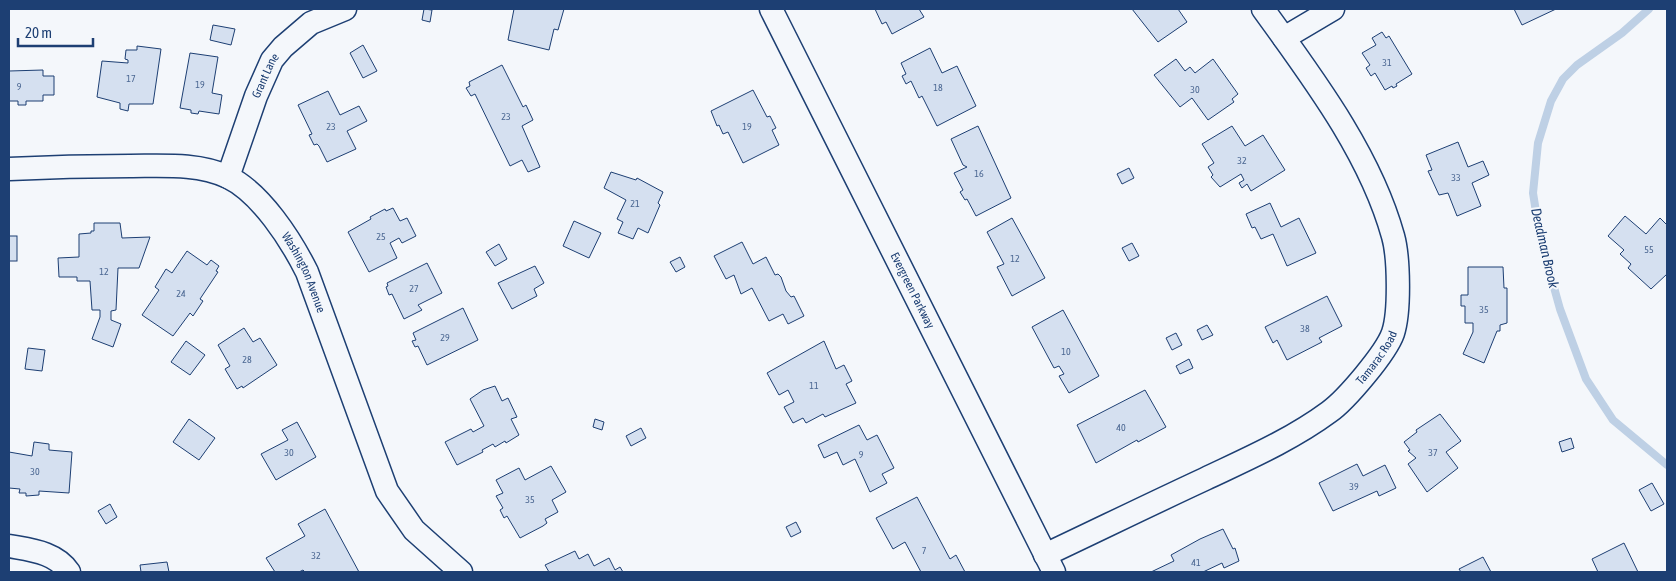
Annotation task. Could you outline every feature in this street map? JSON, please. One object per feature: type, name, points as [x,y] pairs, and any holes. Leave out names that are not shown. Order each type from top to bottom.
[{"type":"street","name":"Grant Lane","points":[[228,178],[251,116],[256,96],[272,60],[282,47],[311,23],[344,9]]},
{"type":"street","name":"Evergreen Parkway","points":[[771,9],[1050,564]]},
{"type":"street","name":"Tamarac Road","points":[[1050,564],[1261,452],[1331,411],[1373,366],[1393,333],[1398,288],[1394,237],[1372,181],[1336,114],[1263,9]]},
{"type":"street","points":[[1284,38],[1333,9]]},
{"type":"street","name":"Washington Avenue","points":[[9,168],[168,166],[192,168],[228,178],[242,186],[258,201],[297,252],[322,309],[392,499],[414,530],[461,572]]},
{"type":"street","points":[[9,546],[34,550],[56,559],[69,572]]},
{"type":"building","points":[[424,9],[432,10],[430,22],[422,20]]},
{"type":"building","points":[[514,9],[564,9],[558,30],[554,29],[549,50],[508,40]]},
{"type":"building","points":[[875,9],[919,9],[924,17],[892,34],[886,22],[882,24]]},
{"type":"building","points":[[1132,9],[1178,9],[1187,22],[1158,42]]},
{"type":"building","points":[[1514,9],[1556,9],[1522,25]]},
{"type":"building","points":[[213,25],[235,29],[231,45],[210,40]]},
{"type":"building","points":[[1382,32],[1386,38],[1389,36],[1412,74],[1396,84],[1397,86],[1393,88],[1392,86],[1385,90],[1375,73],[1371,76],[1366,68],[1370,65],[1362,53],[1376,45],[1372,38]]},
{"type":"building","points":[[363,45],[377,71],[363,78],[350,53]]},
{"type":"building","points":[[137,46],[161,49],[153,104],[129,104],[128,111],[120,109],[120,103],[97,97],[102,61],[128,63],[128,60],[125,59],[126,50],[137,50]]},
{"type":"building","points":[[930,48],[942,73],[957,66],[976,106],[937,126],[922,96],[919,98],[911,81],[906,84],[902,76],[906,74],[901,63]]},
{"type":"building","points":[[190,53],[218,57],[212,93],[222,95],[219,114],[199,111],[198,114],[191,113],[191,110],[180,108]]},
{"type":"building","points":[[1176,59],[1185,71],[1190,67],[1195,73],[1213,59],[1238,94],[1232,99],[1234,102],[1208,120],[1192,98],[1180,107],[1154,75]]},
{"type":"building","points":[[502,65],[523,107],[526,105],[533,120],[522,126],[540,167],[528,172],[522,160],[510,166],[475,94],[471,96],[466,88],[470,86],[469,82]]},
{"type":"building","points":[[43,70],[43,76],[54,76],[54,95],[43,95],[43,101],[26,101],[26,105],[18,105],[18,101],[9,101],[9,71]]},
{"type":"building","points":[[753,90],[767,117],[770,116],[776,128],[772,130],[779,145],[743,163],[728,132],[723,134],[719,125],[717,126],[711,111]]},
{"type":"building","points":[[328,91],[340,115],[359,106],[367,121],[347,131],[356,149],[327,162],[319,146],[317,144],[314,145],[309,135],[312,134],[298,105]]},
{"type":"building","points":[[978,126],[1011,198],[976,216],[967,199],[965,200],[960,192],[963,190],[954,173],[967,167],[963,165],[951,139]]},
{"type":"building","points":[[1232,126],[1245,146],[1263,135],[1285,170],[1251,191],[1247,184],[1242,188],[1239,183],[1244,180],[1241,174],[1220,187],[1211,177],[1213,175],[1208,167],[1214,163],[1202,144]]},
{"type":"building","points":[[1458,142],[1468,167],[1483,161],[1489,175],[1472,183],[1481,206],[1457,216],[1448,193],[1439,195],[1428,171],[1432,170],[1426,155]]},
{"type":"building","points":[[1129,168],[1134,178],[1122,184],[1117,174]]},
{"type":"building","points":[[611,172],[636,180],[637,178],[663,192],[658,203],[660,205],[648,233],[638,228],[633,239],[618,233],[623,222],[617,219],[626,200],[604,188]]},
{"type":"building","points":[[1270,203],[1281,227],[1299,218],[1316,253],[1287,266],[1273,234],[1261,239],[1255,227],[1252,228],[1246,214]]},
{"type":"building","points":[[393,208],[400,221],[407,218],[416,236],[402,243],[399,238],[390,243],[397,258],[369,272],[348,232],[385,209],[386,211]]},
{"type":"building","points":[[1625,216],[1646,234],[1660,218],[1667,225],[1667,274],[1651,289],[1628,268],[1631,264],[1620,254],[1624,250],[1608,236]]},
{"type":"building","points":[[1012,218],[1045,278],[1012,296],[997,267],[1004,264],[987,232]]},
{"type":"building","points":[[574,221],[601,233],[589,258],[563,246]]},
{"type":"building","points":[[94,223],[120,223],[122,238],[150,237],[139,268],[118,268],[116,310],[111,311],[111,320],[121,324],[113,347],[92,339],[100,317],[100,310],[92,310],[90,281],[77,281],[77,277],[59,277],[58,258],[79,257],[79,234],[94,231]]},
{"type":"building","points":[[9,236],[17,236],[17,261],[9,261]]},
{"type":"building","points":[[742,242],[753,264],[766,257],[775,275],[778,274],[781,277],[786,291],[791,297],[794,296],[804,316],[788,324],[783,314],[769,321],[752,288],[741,294],[734,275],[726,279],[714,256]]},
{"type":"building","points":[[1132,243],[1139,256],[1129,261],[1122,248]]},
{"type":"building","points":[[499,244],[507,259],[495,266],[486,252]]},
{"type":"building","points":[[187,251],[207,265],[211,260],[219,266],[216,271],[218,272],[200,299],[203,301],[193,316],[190,313],[173,336],[142,315],[159,290],[155,287],[166,269],[172,273]]},
{"type":"building","points":[[680,257],[685,267],[676,272],[670,262]]},
{"type":"building","points":[[427,263],[442,293],[418,305],[422,310],[404,319],[392,294],[389,295],[386,287],[388,286],[387,283]]},
{"type":"building","points":[[535,266],[544,283],[534,289],[537,296],[512,309],[498,283]]},
{"type":"building","points":[[1468,267],[1503,267],[1504,288],[1507,288],[1507,323],[1500,325],[1500,331],[1497,331],[1484,363],[1463,354],[1473,332],[1473,323],[1465,323],[1465,306],[1461,306],[1461,295],[1468,295]]},
{"type":"building","points":[[1327,296],[1342,326],[1319,338],[1322,342],[1287,360],[1277,340],[1273,343],[1265,327]]},
{"type":"building","points":[[463,308],[478,340],[427,365],[418,346],[415,347],[412,341],[416,340],[413,333]]},
{"type":"building","points":[[1063,310],[1099,376],[1069,393],[1059,376],[1064,374],[1059,366],[1054,368],[1032,327]]},
{"type":"building","points":[[1207,325],[1213,335],[1202,340],[1197,330]]},
{"type":"building","points":[[244,328],[253,342],[260,338],[277,365],[243,388],[242,386],[237,389],[225,369],[230,366],[218,345]]},
{"type":"building","points":[[1176,333],[1182,345],[1172,350],[1166,338]]},
{"type":"building","points":[[186,341],[205,355],[190,375],[171,362]]},
{"type":"building","points":[[824,341],[836,369],[844,365],[852,381],[846,384],[856,403],[825,417],[823,414],[806,423],[803,418],[793,423],[784,407],[794,402],[788,390],[779,395],[767,373]]},
{"type":"building","points":[[28,348],[45,350],[42,371],[25,369]]},
{"type":"building","points":[[1189,359],[1193,368],[1180,374],[1176,366]]},
{"type":"building","points":[[495,386],[502,401],[508,398],[517,417],[511,419],[519,435],[495,447],[493,444],[482,450],[483,452],[457,465],[445,442],[471,429],[473,432],[484,426],[470,399],[483,390]]},
{"type":"building","points":[[1145,390],[1166,427],[1138,442],[1137,440],[1096,463],[1077,425]]},
{"type":"building","points":[[1440,414],[1461,441],[1446,452],[1458,468],[1427,492],[1408,464],[1416,458],[1408,451],[1410,450],[1404,442],[1417,432],[1416,430]]},
{"type":"building","points":[[189,419],[215,438],[199,460],[173,442]]},
{"type":"building","points":[[595,419],[604,422],[602,430],[593,427]]},
{"type":"building","points":[[297,422],[316,457],[276,480],[261,454],[288,440],[282,430]]},
{"type":"building","points":[[859,425],[867,440],[877,435],[894,468],[882,474],[887,483],[870,492],[855,459],[843,465],[837,452],[824,458],[818,445]]},
{"type":"building","points":[[641,428],[646,438],[631,446],[626,436]]},
{"type":"building","points":[[1571,438],[1574,448],[1562,452],[1559,442]]},
{"type":"building","points":[[34,442],[49,444],[49,450],[72,452],[69,493],[39,491],[39,495],[26,496],[26,493],[19,493],[20,489],[9,488],[9,452],[32,456]]},
{"type":"building","points":[[1357,464],[1363,476],[1385,465],[1396,488],[1379,496],[1377,491],[1333,511],[1319,483]]},
{"type":"building","points":[[551,466],[566,492],[552,500],[558,512],[545,519],[547,523],[543,526],[520,538],[507,516],[504,518],[500,510],[503,508],[496,496],[503,493],[496,480],[519,468],[525,480]]},
{"type":"building","points":[[1652,483],[1664,504],[1651,511],[1639,490]]},
{"type":"building","points":[[917,497],[950,559],[956,555],[965,572],[921,572],[905,542],[893,549],[876,518]]},
{"type":"building","points":[[110,504],[117,517],[106,524],[98,511]]},
{"type":"building","points":[[325,509],[359,572],[305,572],[303,570],[299,572],[275,572],[266,558],[305,536],[298,524]]},
{"type":"building","points":[[796,522],[801,532],[791,537],[786,527]]},
{"type":"building","points":[[1223,529],[1233,549],[1235,548],[1239,561],[1224,568],[1222,563],[1203,572],[1151,572],[1174,561],[1171,555]]},
{"type":"building","points":[[1624,543],[1638,572],[1598,572],[1592,559]]},
{"type":"building","points":[[575,551],[579,559],[588,554],[594,566],[609,558],[615,570],[620,567],[623,572],[549,572],[545,565]]},
{"type":"building","points":[[1483,557],[1491,572],[1461,572],[1459,569]]},
{"type":"building","points":[[167,562],[169,572],[141,572],[140,565]]},
{"type":"waterway","name":"Deadman Brook","points":[[1649,9],[1622,33],[1577,65],[1563,79],[1551,101],[1538,143],[1533,193],[1540,237],[1560,309],[1586,379],[1613,420],[1667,465]]}]
